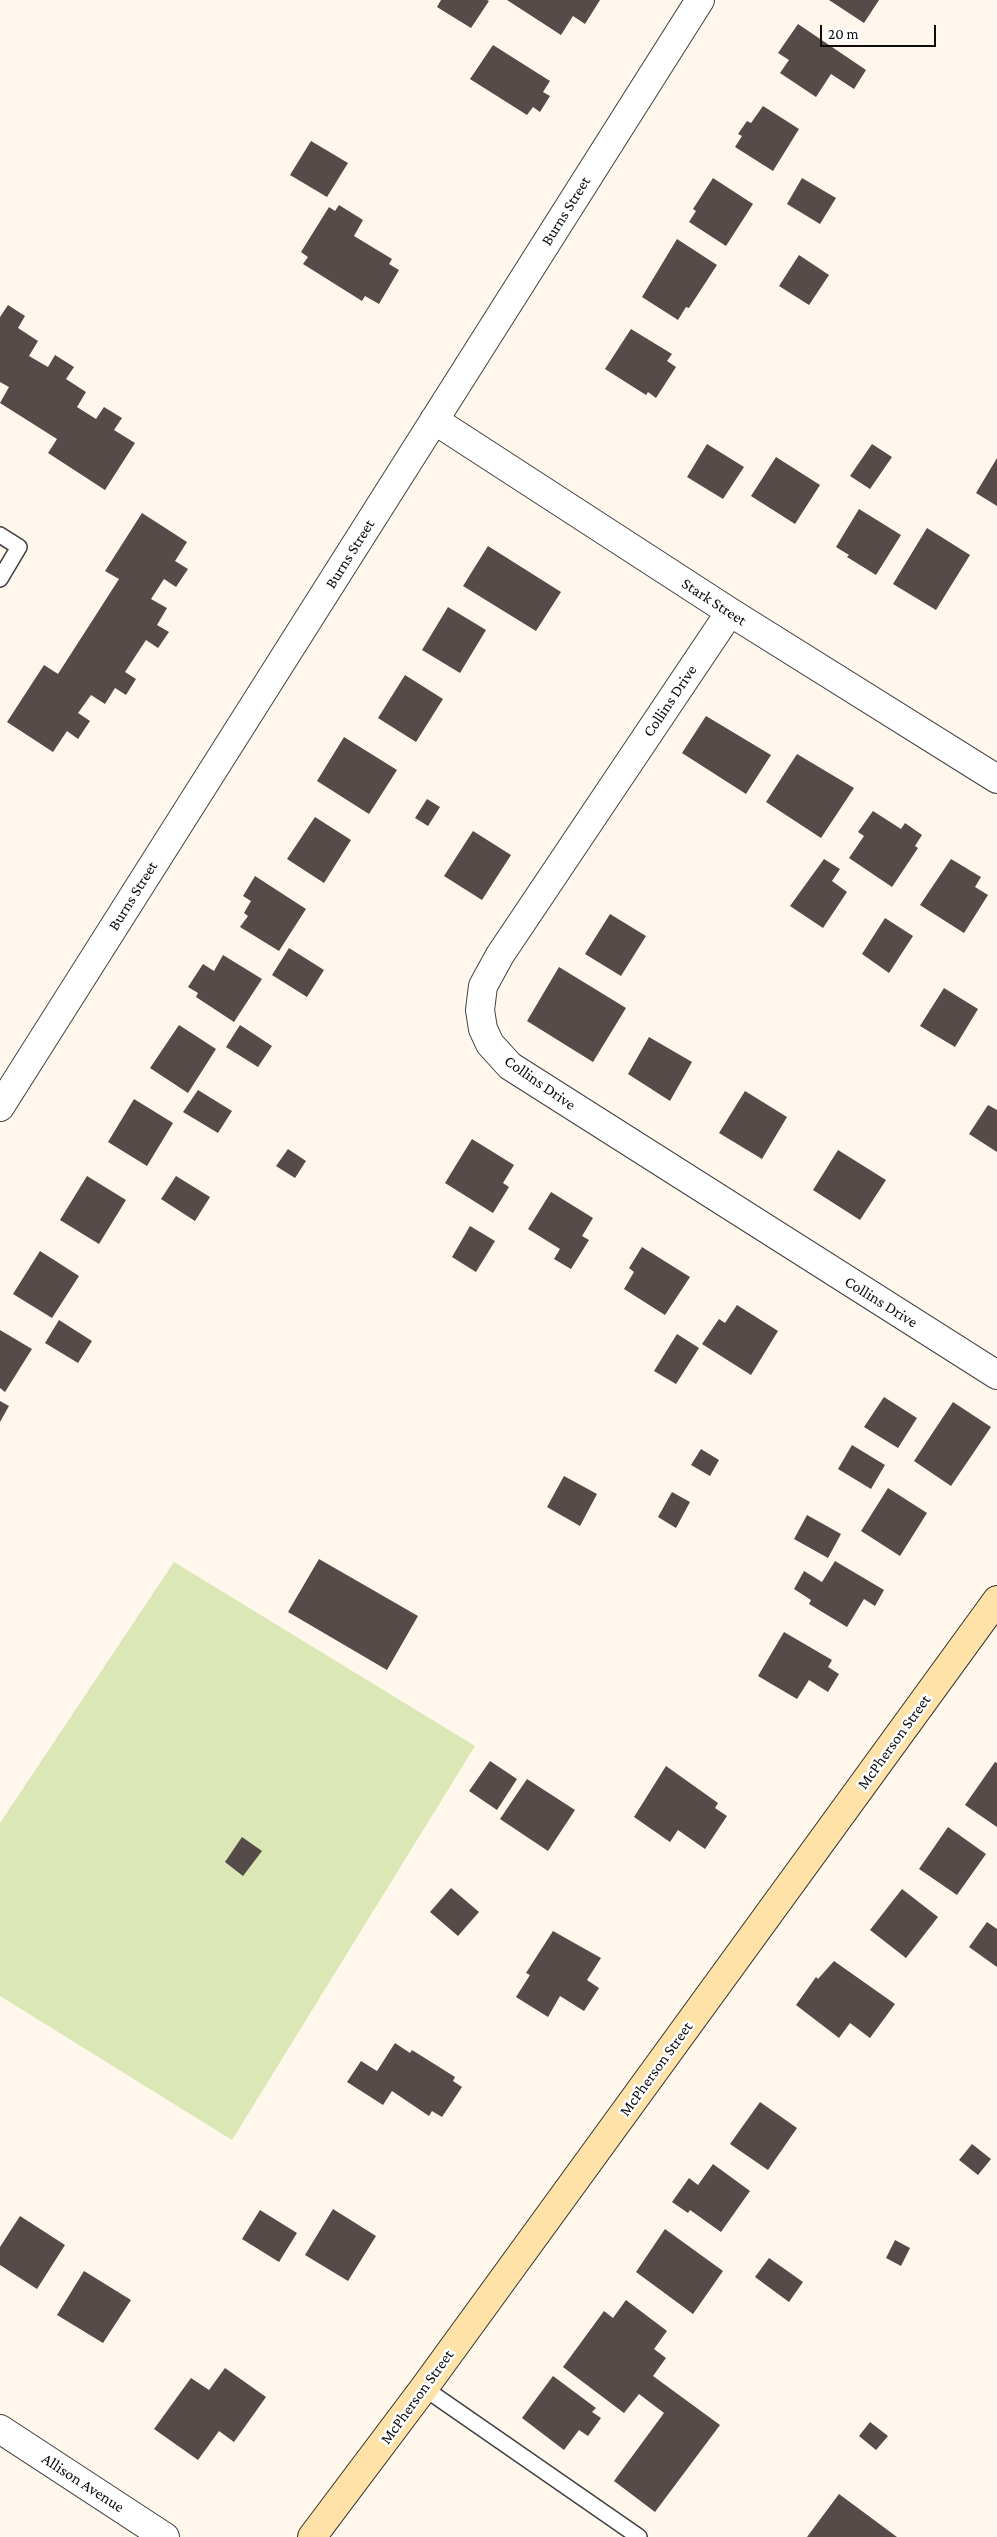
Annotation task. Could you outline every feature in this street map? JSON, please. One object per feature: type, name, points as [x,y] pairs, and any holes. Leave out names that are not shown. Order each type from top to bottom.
[{"type":"street","name":"Burns Street","points":[[0,1107],[700,0]]},
{"type":"street","name":"Stark Street","points":[[434,420],[730,612],[997,779]]},
{"type":"street","name":"Collins Drive","points":[[730,612],[500,954],[484,986],[480,1010],[483,1029],[490,1044],[510,1066],[997,1375]]},
{"type":"street","name":"McPherson Street","points":[[312,2537],[424,2388],[997,1600]]},
{"type":"street","name":"Allison Avenue","points":[[0,2430],[165,2537]]},
{"type":"lane","points":[[0,535],[20,547],[0,579]]},
{"type":"lane","points":[[424,2388],[639,2537]]},
{"type":"green space","points":[[174,1562],[475,1746],[232,2140],[0,1996],[0,1823]]},
{"type":"building","points":[[441,0],[489,1],[471,28],[437,7]]},
{"type":"building","points":[[507,0],[600,0],[585,24],[573,16],[561,35]]},
{"type":"building","points":[[829,0],[879,0],[864,23]]},
{"type":"building","points":[[798,24],[866,70],[854,89],[831,74],[816,97],[780,73],[789,60],[778,53]]},
{"type":"building","points":[[493,45],[550,81],[543,92],[550,96],[540,112],[533,107],[527,115],[470,79]]},
{"type":"building","points":[[763,106],[799,129],[773,171],[735,147],[742,136],[738,134],[747,121],[751,123]]},
{"type":"building","points":[[311,141],[348,163],[327,197],[290,175]]},
{"type":"building","points":[[713,178],[753,204],[726,246],[689,222],[696,211],[693,209]]},
{"type":"building","points":[[802,178],[836,198],[820,224],[787,204]]},
{"type":"building","points":[[339,205],[363,220],[354,236],[392,259],[389,264],[399,270],[379,304],[365,296],[362,301],[303,264],[308,257],[301,252],[329,207],[335,211]]},
{"type":"building","points":[[677,239],[717,265],[689,308],[686,307],[678,320],[642,297]]},
{"type":"building","points":[[799,255],[829,275],[809,305],[779,286]]},
{"type":"building","points":[[8,305],[25,316],[18,328],[38,341],[29,356],[48,367],[55,355],[74,367],[66,379],[86,392],[77,407],[96,419],[104,407],[122,418],[114,430],[135,443],[105,490],[48,453],[57,439],[0,403],[9,387],[0,382],[0,317]]},
{"type":"building","points":[[631,329],[672,354],[667,361],[676,367],[656,398],[648,392],[646,395],[605,369]]},
{"type":"building","points":[[707,444],[744,467],[723,499],[687,477]]},
{"type":"building","points":[[872,444],[892,457],[870,489],[850,476]]},
{"type":"building","points":[[776,457],[820,485],[795,524],[751,496]]},
{"type":"building","points":[[997,458],[997,506],[976,493]]},
{"type":"building","points":[[859,509],[901,535],[876,575],[847,557],[849,555],[836,547]]},
{"type":"building","points":[[142,513],[187,542],[175,561],[188,569],[176,587],[164,579],[151,599],[167,608],[157,625],[169,632],[158,648],[146,640],[125,672],[136,679],[126,695],[115,688],[105,704],[91,695],[78,713],[90,721],[78,739],[67,731],[53,752],[7,722],[44,665],[58,674],[119,579],[105,571]]},
{"type":"building","points":[[927,528],[970,555],[936,610],[893,584]]},
{"type":"building","points":[[488,546],[561,592],[536,631],[463,586]]},
{"type":"building","points":[[448,607],[486,630],[460,673],[422,650]]},
{"type":"building","points":[[405,675],[443,699],[416,742],[378,718]]},
{"type":"building","points":[[706,716],[771,755],[746,794],[682,753]]},
{"type":"building","points":[[344,737],[397,770],[369,814],[317,781]]},
{"type":"building","points":[[797,754],[854,788],[821,838],[766,802]]},
{"type":"building","points":[[427,799],[440,807],[428,826],[415,818]]},
{"type":"building","points":[[873,811],[901,829],[905,823],[922,835],[915,846],[918,848],[892,887],[849,858],[864,836],[858,832]]},
{"type":"building","points":[[315,817],[351,840],[324,883],[287,859]]},
{"type":"building","points":[[473,831],[511,855],[482,900],[444,876]]},
{"type":"building","points":[[824,859],[840,869],[832,881],[847,892],[823,928],[790,906]]},
{"type":"building","points":[[951,859],[981,877],[975,887],[988,895],[964,933],[920,905]]},
{"type":"building","points":[[255,876],[306,909],[279,951],[240,927],[248,916],[244,913],[251,901],[243,896]]},
{"type":"building","points":[[610,914],[646,936],[621,976],[585,954]]},
{"type":"building","points":[[885,918],[913,936],[889,973],[862,954]]},
{"type":"building","points":[[289,948],[324,970],[307,997],[272,975]]},
{"type":"building","points":[[223,955],[262,979],[234,1022],[196,997],[198,993],[188,987],[203,964],[214,971]]},
{"type":"building","points":[[559,967],[626,1008],[593,1062],[527,1021]]},
{"type":"building","points":[[944,988],[978,1009],[955,1047],[920,1026]]},
{"type":"building","points":[[179,1025],[216,1049],[188,1093],[150,1068]]},
{"type":"building","points":[[240,1025],[272,1046],[258,1067],[226,1047]]},
{"type":"building","points":[[649,1037],[692,1062],[670,1101],[628,1074]]},
{"type":"building","points":[[198,1090],[232,1111],[218,1133],[183,1112]]},
{"type":"building","points":[[745,1091],[787,1117],[762,1159],[719,1133]]},
{"type":"building","points":[[134,1099],[173,1123],[147,1166],[108,1142]]},
{"type":"building","points":[[988,1105],[997,1110],[997,1152],[969,1134]]},
{"type":"building","points":[[472,1139],[514,1165],[503,1183],[509,1187],[493,1213],[445,1183]]},
{"type":"building","points":[[288,1149],[306,1161],[295,1178],[276,1166]]},
{"type":"building","points":[[838,1150],[886,1180],[860,1220],[813,1190]]},
{"type":"building","points":[[87,1176],[126,1200],[99,1244],[60,1220]]},
{"type":"building","points":[[176,1176],[210,1197],[195,1221],[161,1199]]},
{"type":"building","points":[[551,1192],[593,1218],[582,1236],[589,1240],[571,1269],[554,1259],[560,1249],[528,1229]]},
{"type":"building","points":[[470,1226],[495,1241],[476,1272],[452,1257]]},
{"type":"building","points":[[642,1247],[690,1277],[665,1315],[624,1289],[634,1272],[629,1268]]},
{"type":"building","points":[[40,1251],[79,1276],[52,1318],[13,1294]]},
{"type":"building","points":[[737,1305],[778,1331],[751,1375],[702,1344],[719,1319],[725,1323]]},
{"type":"building","points":[[59,1320],[92,1341],[78,1363],[45,1343]]},
{"type":"building","points":[[0,1330],[32,1349],[5,1392],[0,1388]]},
{"type":"building","points":[[677,1334],[699,1348],[676,1384],[654,1371]]},
{"type":"building","points":[[884,1397],[917,1418],[898,1448],[864,1427]]},
{"type":"building","points":[[0,1401],[9,1406],[0,1422]]},
{"type":"building","points":[[953,1402],[991,1427],[951,1486],[914,1461]]},
{"type":"building","points":[[852,1445],[885,1465],[871,1489],[838,1469]]},
{"type":"building","points":[[701,1449],[719,1460],[710,1476],[691,1465]]},
{"type":"building","points":[[564,1476],[597,1494],[580,1526],[547,1507]]},
{"type":"building","points":[[888,1488],[927,1513],[900,1556],[861,1531]]},
{"type":"building","points":[[672,1492],[690,1502],[676,1528],[658,1517]]},
{"type":"building","points":[[807,1515],[841,1534],[828,1558],[794,1539]]},
{"type":"building","points":[[319,1559],[418,1616],[387,1670],[288,1612]]},
{"type":"building","points":[[835,1561],[884,1590],[875,1606],[864,1599],[847,1627],[809,1604],[811,1600],[794,1589],[804,1571],[822,1582]]},
{"type":"building","points":[[784,1632],[832,1660],[828,1667],[839,1674],[828,1692],[809,1680],[797,1699],[758,1676]]},
{"type":"building","points":[[490,1761],[517,1779],[497,1810],[469,1791]]},
{"type":"building","points":[[995,1762],[997,1763],[997,1827],[965,1805]]},
{"type":"building","points":[[666,1766],[718,1803],[715,1808],[727,1816],[705,1849],[678,1830],[670,1842],[634,1817]]},
{"type":"building","points":[[527,1779],[575,1810],[548,1851],[500,1819]]},
{"type":"building","points":[[948,1827],[986,1854],[957,1895],[919,1869]]},
{"type":"building","points":[[242,1837],[262,1851],[243,1876],[225,1862]]},
{"type":"building","points":[[451,1888],[479,1912],[458,1936],[430,1912]]},
{"type":"building","points":[[902,1889],[938,1917],[906,1958],[870,1930]]},
{"type":"building","points":[[987,1922],[997,1929],[997,1967],[969,1947]]},
{"type":"building","points":[[553,1931],[601,1958],[587,1980],[599,1988],[584,2011],[560,1996],[548,2017],[516,1997],[530,1975],[526,1973]]},
{"type":"building","points":[[834,1961],[895,2004],[870,2038],[850,2023],[839,2038],[796,2005],[816,1977],[818,1979]]},
{"type":"building","points":[[395,2043],[410,2053],[412,2050],[455,2077],[453,2081],[462,2087],[442,2117],[432,2111],[429,2116],[392,2091],[383,2105],[347,2082],[361,2061],[377,2071]]},
{"type":"building","points":[[760,2102],[797,2128],[768,2170],[730,2144]]},
{"type":"building","points":[[972,2144],[991,2159],[978,2175],[959,2160]]},
{"type":"building","points":[[713,2164],[750,2191],[721,2232],[690,2210],[688,2213],[672,2202],[689,2178],[698,2185]]},
{"type":"building","points":[[333,2209],[376,2236],[348,2281],[305,2255]]},
{"type":"building","points":[[260,2210],[297,2233],[279,2262],[242,2239]]},
{"type":"building","points":[[20,2216],[65,2245],[37,2289],[0,2265],[0,2247]]},
{"type":"building","points":[[665,2229],[723,2271],[693,2314],[636,2272]]},
{"type":"building","points":[[895,2240],[910,2248],[901,2266],[886,2258]]},
{"type":"building","points":[[769,2258],[803,2282],[789,2302],[755,2277]]},
{"type":"building","points":[[84,2271],[131,2300],[103,2343],[57,2315]]},
{"type":"building","points":[[626,2300],[667,2331],[654,2349],[666,2358],[653,2376],[720,2425],[655,2512],[614,2481],[664,2413],[639,2394],[624,2413],[563,2367],[604,2311],[613,2318]]},
{"type":"building","points":[[225,2368],[266,2397],[234,2442],[219,2431],[198,2460],[154,2429],[191,2378],[209,2390]]},
{"type":"building","points":[[553,2376],[596,2408],[592,2412],[601,2418],[588,2436],[579,2430],[564,2450],[522,2418]]},
{"type":"building","points":[[870,2422],[888,2436],[876,2450],[859,2436]]},
{"type":"building","points":[[839,2494],[897,2537],[807,2537]]}]
